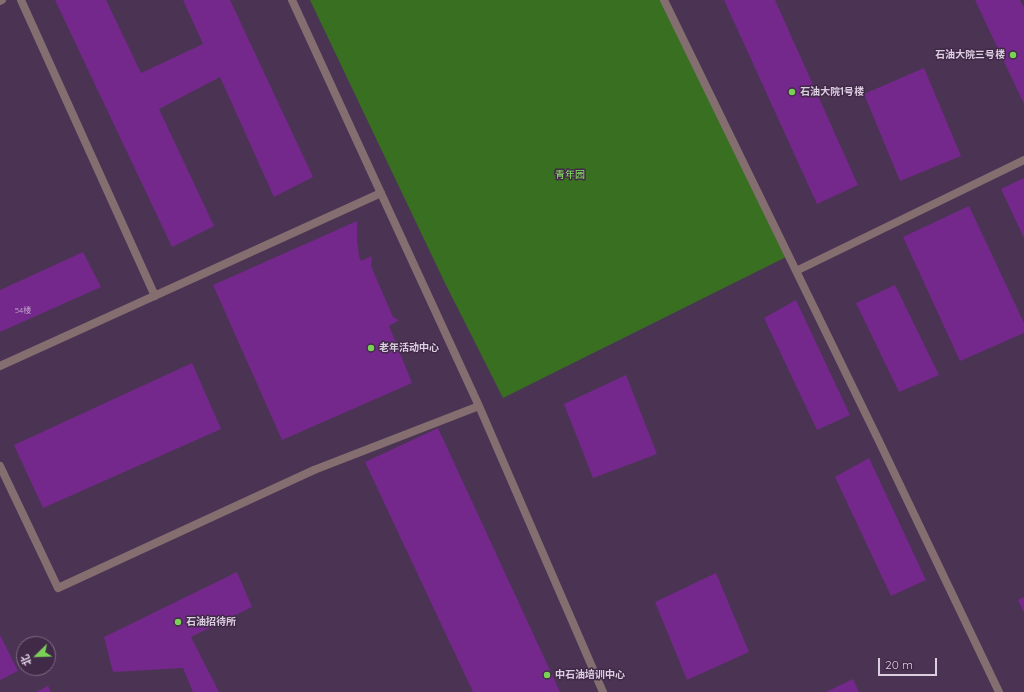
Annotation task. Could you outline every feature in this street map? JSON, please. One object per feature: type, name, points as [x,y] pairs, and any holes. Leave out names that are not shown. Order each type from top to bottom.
[{"type":"street","points":[[21,0],[155,296]]},
{"type":"street","points":[[292,0],[479,406],[603,692]]},
{"type":"street","points":[[664,0],[999,692]]},
{"type":"street","points":[[796,271],[1024,160]]},
{"type":"street","points":[[0,366],[381,194]]},
{"type":"street","points":[[0,466],[58,588],[314,470],[479,406]]},
{"type":"green space","name":"青年园","points":[[310,0],[664,0],[788,256],[503,398],[444,281]]},
{"type":"building","points":[[55,0],[106,0],[141,73],[203,44],[183,0],[230,0],[313,177],[274,197],[220,77],[159,109],[214,226],[172,247]]},
{"type":"building","name":"石油大院1号楼","points":[[724,0],[775,0],[858,185],[817,204]]},
{"type":"building","name":"石油大院三号楼","points":[[975,0],[1020,0],[1024,8],[1024,104]]},
{"type":"building","points":[[924,68],[961,156],[900,181],[864,94]]},
{"type":"building","points":[[1024,178],[1024,238],[1001,189]]},
{"type":"building","points":[[969,206],[1024,323],[1024,333],[960,361],[903,237]]},
{"type":"building","points":[[357,221],[359,256],[361,261],[372,256],[371,266],[393,317],[399,320],[389,326],[412,383],[282,440],[213,285]]},
{"type":"building","points":[[83,252],[101,287],[0,332],[0,290]]},
{"type":"building","points":[[895,285],[939,375],[899,392],[856,303]]},
{"type":"building","points":[[796,300],[850,415],[817,430],[764,318]]},
{"type":"building","points":[[192,363],[221,429],[43,508],[14,445]]},
{"type":"building","points":[[626,375],[657,454],[593,478],[564,404]]},
{"type":"building","points":[[438,428],[560,692],[473,692],[365,462]]},
{"type":"building","points":[[869,458],[926,580],[891,596],[835,477]]},
{"type":"building","name":"石油招待所","points":[[237,572],[252,607],[191,637],[219,692],[193,692],[183,668],[113,672],[104,637]]},
{"type":"building","points":[[716,573],[749,652],[687,680],[655,602]]},
{"type":"building","points":[[1024,597],[1024,613],[1018,600]]},
{"type":"building","points":[[0,635],[16,667],[16,672],[0,680]]},
{"type":"building","points":[[853,679],[859,692],[826,692]]},
{"type":"building","points":[[48,686],[51,692],[36,692]]},
{"type":"place","name":"石油大院三号楼","points":[[1013,55]]},
{"type":"place","name":"石油大院1号楼","points":[[792,92]]},
{"type":"place","name":"老年活动中心","points":[[371,348]]},
{"type":"place","name":"石油招待所","points":[[178,622]]},
{"type":"place","name":"中石油培训中心","points":[[547,675]]}]
